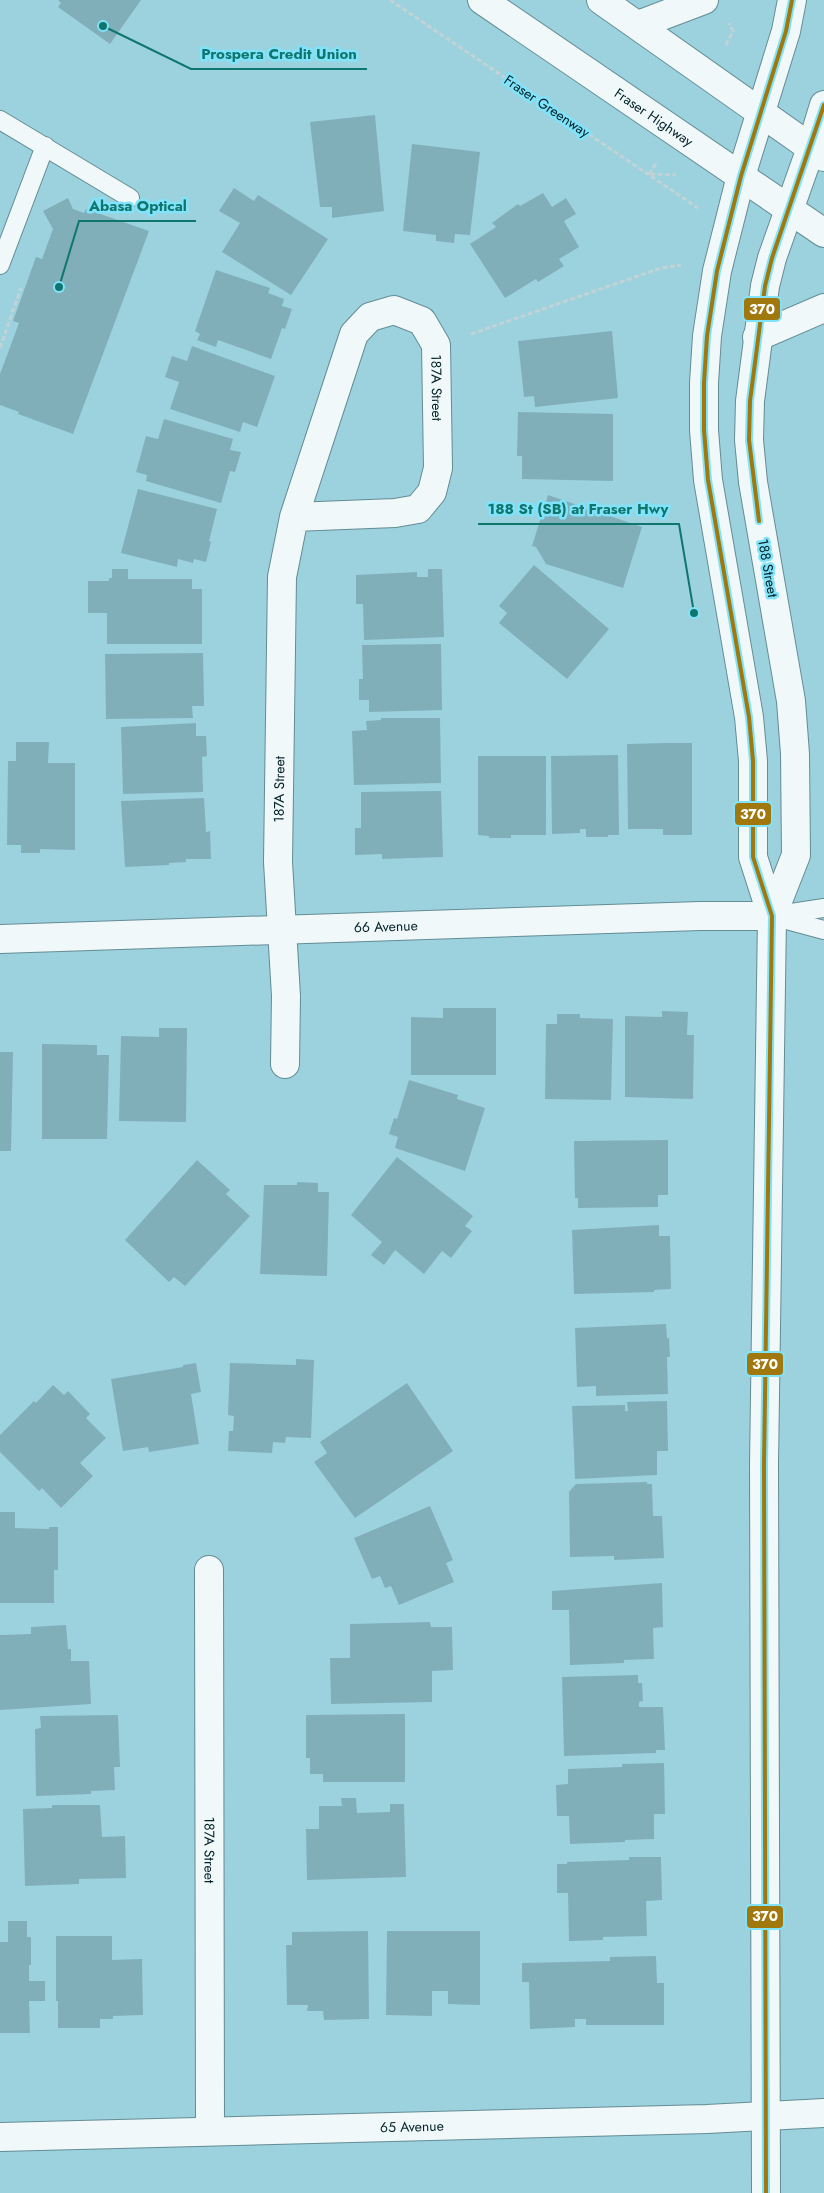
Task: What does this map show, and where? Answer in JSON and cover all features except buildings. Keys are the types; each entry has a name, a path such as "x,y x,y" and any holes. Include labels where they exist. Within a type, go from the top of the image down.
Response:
{"street":[{"name":"Fraser Highway","path":"482,0 824,233"},
{"path":"601,0 818,153"},
{"path":"638,26 704,0"},
{"name":"188 Street","path":"766,2193 764,1464 772,916 754,857 753,761 749,717 708,480 704,430 707,336 717,271 741,176 786,32 792,0"},
{"name":"188 Street","path":"772,916 796,855 795,754 791,701 753,482 749,440 750,401 757,337 768,277 789,208 818,153 824,106"},
{"path":"757,337 824,308"},
{"name":"187A Street","path":"285,1064 286,996 278,862 282,577 294,517 354,334 370,318 394,310 422,322 436,345 438,468 432,492 418,509 395,513 294,517"},
{"name":"66 Avenue","path":"0,940 700,916 772,916"},
{"name":"187A Street","path":"209,1570 210,2130"},
{"name":"65 Avenue","path":"0,2136 706,2119 824,2112"}],"lane":[{"path":"0,120 130,198"},
{"path":"0,266 45,146"},
{"path":"772,916 824,908"},
{"path":"772,916 824,930"}],"path":[{"name":"Fraser Greenway","path":"390,0 704,212"},
{"path":"723,49 733,32 727,18"},
{"path":"649,174 660,156"},
{"path":"471,334 661,268 681,265"}],"transit line":[{"name":"370","path":"766,2193 764,1464 772,916 753,857 753,761 749,717 708,480 704,430 704,383 707,336 717,271 741,176 786,31 792,0"},
{"name":"370","path":"759,521 749,440 750,401 765,286 772,258 824,105"}],"place":[{"name":"Prospera Credit Union","path":"103,26"},
{"name":"Abasa Optical","path":"59,287"},
{"name":"188 St (SB) at Fraser Hwy","path":"694,613"}]}
